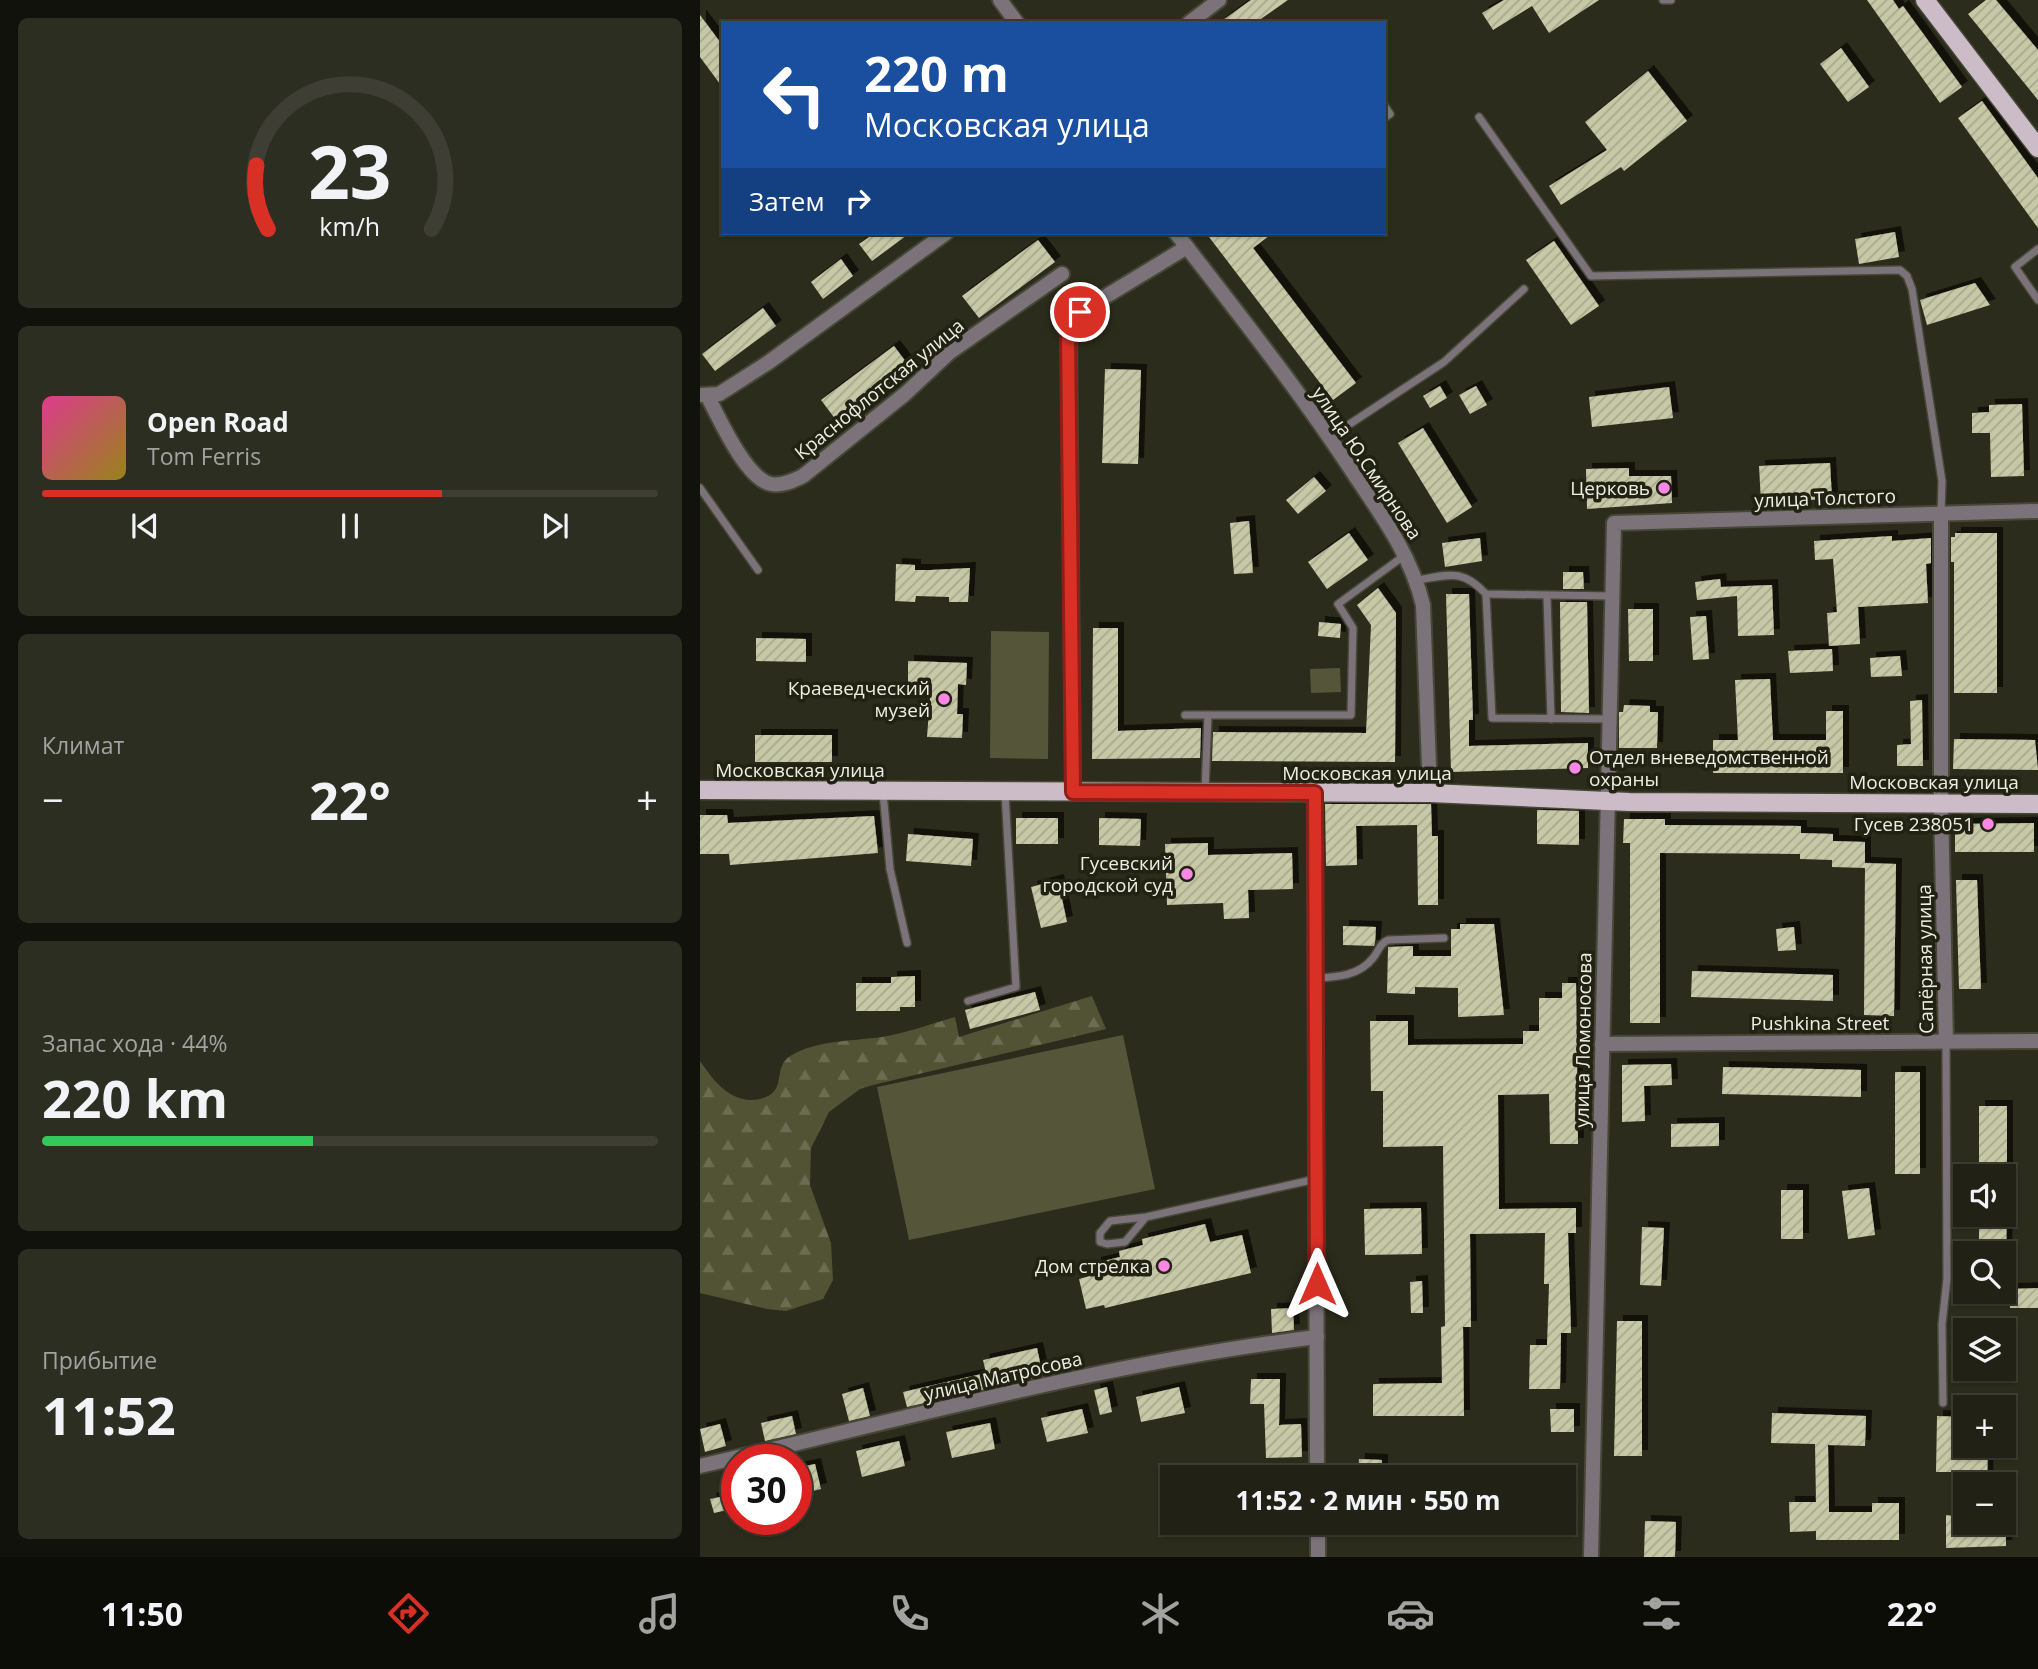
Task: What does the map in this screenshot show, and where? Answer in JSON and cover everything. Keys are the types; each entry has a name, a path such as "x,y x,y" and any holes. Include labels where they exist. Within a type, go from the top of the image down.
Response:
{"main road":[{"path":"1925,0 2038,148"},
{"name":"Московская улица","path":"700,790 1430,793 1605,801 2037,803"}],"street":[{"path":"1000,0 1016,21"},
{"path":"1194,21 1219,0"},
{"name":"Краснофлотская улица","path":"943,235 769,362 719,394 704,395 760,480 774,485 785,484 803,476 905,394 950,352 1062,274"},
{"name":"улица Ю.Смирнова","path":"1178,235 1330,437 1406,555 1417,580 1423,605 1430,793"},
{"path":"1073,792 1069,323 1080,312 1187,247"},
{"name":"улица Толстого","path":"1614,523 2038,511"},
{"name":"Сапёрная улица","path":"1941,514 1941,804 1945,1042"},
{"name":"улица Ломоносова","path":"1591,1557 1605,801 1614,523"},
{"path":"1315,793 1317,1465"},
{"name":"Pushkina Street","path":"1602,1045 2038,1041"},
{"name":"улица Матросова","path":"700,1466 1205,1351 1317,1337"},
{"path":"1318,1535 1318,1557"}],"lane":[{"path":"1663,0 1671,0"},
{"path":"1479,117 1591,276 1900,270 1907,276 1912,289 1942,481 1941,514"},
{"path":"2038,248 2015,267 2038,300"},
{"path":"1330,437 1444,362 1524,289"},
{"path":"700,488 758,570"},
{"path":"1185,715 1351,715 1353,628 1338,604 1406,555"},
{"path":"1417,580 1455,574 1472,579 1486,594 1492,718 1608,719"},
{"path":"1486,594 1611,596"},
{"path":"1547,597 1551,719"},
{"path":"1205,793 1208,715"},
{"path":"883,792 890,869 907,943"},
{"path":"968,1001 1016,987 1005,792"},
{"path":"1316,978 1344,976 1355,972 1365,966 1388,940 1444,938"},
{"name":"Сапёрная улица","path":"1943,1403 1942,1324 1947,1279 1945,1042"},
{"path":"1146,1217 1125,1242 1116,1245 1100,1241 1100,1233 1110,1221 1146,1217 1317,1178"}],"green space":[{"path":"991,631 1049,632 1048,759 990,758"},
{"path":"1340,668 1341,692 1311,693 1310,669"},
{"path":"1092,996 1106,1029 873,1085 860,1089 829,1112 811,1148 810,1185 831,1243 833,1280 823,1299 786,1311 700,1293 700,1061 724,1090 740,1098 760,1099 775,1091 786,1060 813,1046 882,1037 955,1017 959,1037"},
{"path":"1123,1035 1155,1189 909,1240 877,1087"}],"building":[{"path":"1251,0 1288,0 1258,21 1222,21"},
{"path":"1504,0 1599,0 1549,33 1532,6 1493,30 1482,13"},
{"path":"1867,0 1893,0 1899,9 1903,6 1962,87 1940,103"},
{"path":"1986,0 1996,0 2038,50 2038,100 1968,14"},
{"path":"700,15 721,43 721,85 700,57"},
{"path":"1841,48 1869,87 1848,102 1820,64"},
{"path":"1648,71 1687,121 1624,171 1621,167 1561,205 1549,186 1607,150 1585,122"},
{"path":"1982,101 2038,178 2038,228 1958,118"},
{"path":"1895,232 1899,257 1859,264 1855,239"},
{"path":"872,235 907,235 872,261 859,244"},
{"path":"1208,235 1270,235 1253,248 1356,383 1333,400"},
{"path":"1038,240 1055,262 979,318 962,296"},
{"path":"1554,241 1599,306 1571,325 1526,260"},
{"path":"841,259 853,276 823,299 811,282"},
{"path":"1975,283 1990,305 1927,325 1920,300"},
{"path":"763,308 776,326 715,371 702,354"},
{"path":"894,346 912,370 839,424 821,400"},
{"path":"1105,369 1141,370 1138,464 1102,463"},
{"path":"1440,386 1447,398 1430,408 1423,396"},
{"path":"1476,386 1487,405 1470,414 1459,395"},
{"path":"1669,387 1673,418 1592,427 1589,397"},
{"path":"2022,404 2024,476 1991,477 1990,433 1972,433 1972,413 1989,412 1989,405"},
{"path":"1423,428 1472,507 1447,523 1398,443"},
{"path":"1830,463 1832,499 1761,502 1759,466"},
{"path":"1629,468 1629,476 1671,476 1672,503 1587,509 1586,469"},
{"path":"1314,477 1326,491 1298,514 1286,500"},
{"path":"1249,521 1253,573 1234,574 1230,523"},
{"path":"1349,533 1368,560 1327,589 1308,562"},
{"path":"1955,533 1997,533 1997,693 1954,693 1954,562 1951,562 1951,537 1955,537"},
{"path":"1892,536 1892,541 1931,538 1931,563 1926,564 1928,603 1858,607 1860,644 1829,646 1827,613 1837,612 1833,559 1815,560 1814,541"},
{"path":"1480,538 1482,561 1445,567 1442,543"},
{"path":"896,564 915,565 915,570 970,568 968,602 949,602 949,597 916,596 915,602 895,601"},
{"path":"1563,572 1583,572 1584,589 1563,589"},
{"path":"1720,579 1721,587 1772,585 1774,635 1738,636 1737,596 1697,600 1695,582"},
{"path":"1378,588 1396,613 1395,762 1212,761 1213,732 1366,733 1371,625 1357,605"},
{"path":"1446,594 1469,594 1473,720 1469,720 1469,746 1588,743 1588,768 1451,772"},
{"path":"1560,602 1587,602 1589,713 1561,712"},
{"path":"1628,609 1653,609 1653,661 1629,661"},
{"path":"1706,616 1709,659 1693,660 1690,617"},
{"path":"1319,622 1341,624 1340,638 1318,636"},
{"path":"1093,628 1118,628 1118,731 1201,728 1200,758 1092,759"},
{"path":"756,638 806,639 806,662 756,661"},
{"path":"1832,649 1833,671 1790,673 1788,651"},
{"path":"1900,656 1902,676 1871,677 1870,658"},
{"name":"Краеведческий музей","path":"908,661 967,663 966,685 958,684 957,714 963,714 962,738 927,737 931,684 908,684"},
{"path":"1770,679 1773,740 1826,740 1826,711 1843,711 1843,773 1713,773 1713,740 1738,740 1735,680"},
{"path":"1922,700 1923,766 1897,766 1897,745 1911,744 1910,701"},
{"path":"1624,705 1650,706 1650,712 1658,712 1657,748 1619,748 1619,712 1623,712"},
{"path":"755,735 832,735 832,762 755,762"},
{"path":"1954,739 2035,740 2038,770 1953,769"},
{"path":"1325,804 1431,804 1432,836 1438,836 1438,905 1418,905 1417,825 1356,826 1357,865 1326,866"},
{"path":"1537,810 1579,811 1579,845 1537,844"},
{"path":"700,815 727,815 728,823 874,816 878,853 730,865 729,854 700,854"},
{"path":"1016,818 1058,818 1058,844 1016,844"},
{"path":"1099,818 1141,819 1140,846 1099,845"},
{"path":"1624,819 1665,819 1665,825 1801,826 1801,833 1833,834 1833,841 1865,842 1865,868 1832,867 1832,860 1800,859 1800,854 1660,853 1660,1023 1630,1023 1630,843 1623,843"},
{"path":"2034,823 2034,852 1955,852 1955,824"},
{"path":"908,834 973,839 971,866 906,861"},
{"path":"1208,843 1208,855 1292,853 1293,889 1248,890 1249,918 1224,919 1223,903 1167,905 1165,844"},
{"path":"1865,863 1896,864 1894,1016 1864,1015"},
{"path":"1058,880 1067,922 1041,928 1031,887"},
{"path":"1956,880 1977,880 1981,989 1959,989"},
{"path":"1460,924 1494,924 1504,1015 1458,1017 1458,988 1415,987 1415,994 1387,993 1388,947 1413,946 1413,956 1451,956 1451,929 1460,929"},
{"path":"1343,926 1376,927 1374,946 1343,945"},
{"path":"1794,927 1796,950 1778,951 1776,929"},
{"path":"1692,971 1833,975 1833,1001 1691,997"},
{"path":"915,976 915,1007 900,1007 900,1011 856,1011 856,983 891,983 891,977"},
{"path":"1562,983 1576,983 1578,1144 1550,1144 1549,1094 1498,1095 1499,1209 1576,1208 1576,1233 1568,1233 1571,1333 1561,1333 1560,1389 1529,1389 1530,1345 1547,1345 1549,1284 1544,1284 1545,1233 1470,1234 1471,1327 1463,1327 1464,1416 1373,1416 1373,1384 1442,1383 1441,1327 1445,1326 1443,1146 1383,1147 1383,1091 1371,1091 1370,1021 1408,1021 1408,1045 1523,1044 1523,1031 1539,1031 1539,998 1562,998"},
{"path":"1035,992 1040,1010 970,1029 965,1010"},
{"path":"1671,1064 1672,1085 1644,1086 1645,1121 1622,1122 1622,1065"},
{"path":"1723,1067 1861,1070 1861,1097 1722,1094"},
{"path":"1895,1072 1920,1072 1920,1174 1895,1174"},
{"path":"1979,1106 2007,1106 2007,1164 1979,1164"},
{"path":"1719,1123 1719,1146 1671,1147 1671,1124"},
{"path":"1869,1188 1875,1235 1848,1239 1842,1191"},
{"path":"1781,1190 1803,1190 1803,1239 1781,1239"},
{"path":"1421,1208 1422,1254 1365,1255 1364,1209"},
{"path":"1205,1224 1210,1242 1242,1235 1251,1273 1105,1308 1104,1305 1086,1309 1079,1279 1097,1274 1095,1263 1120,1257 1119,1251 1143,1245 1142,1239"},
{"path":"1642,1227 1664,1228 1661,1286 1640,1285"},
{"path":"1979,1227 2007,1227 2006,1241 1979,1241"},
{"path":"1422,1281 1423,1313 1411,1313 1410,1282"},
{"path":"2038,1288 2038,1308 2010,1308 2010,1304 2016,1304 2016,1289"},
{"path":"1293,1308 1294,1330 1272,1333 1271,1309"},
{"path":"1617,1321 1642,1321 1642,1456 1614,1456"},
{"path":"1037,1348 1043,1376 907,1407 903,1392 986,1373 983,1360"},
{"path":"1251,1379 1280,1379 1279,1425 1301,1424 1302,1457 1266,1458 1264,1404 1250,1404"},
{"path":"1107,1387 1112,1412 1100,1415 1094,1390"},
{"path":"1179,1387 1185,1413 1141,1422 1136,1397"},
{"path":"863,1388 870,1416 849,1421 842,1394"},
{"path":"1082,1409 1088,1433 1047,1442 1041,1418"},
{"path":"1550,1409 1574,1409 1574,1432 1551,1432"},
{"path":"1772,1413 1866,1416 1865,1446 1828,1445 1829,1512 1872,1512 1872,1503 1899,1503 1899,1540 1816,1540 1816,1531 1790,1532 1789,1502 1816,1502 1815,1444 1771,1443"},
{"path":"792,1416 796,1434 765,1441 761,1423"},
{"path":"1937,1416 1953,1417 1953,1458 1988,1458 1987,1472 1936,1472"},
{"path":"990,1423 995,1449 952,1458 946,1432"},
{"path":"720,1424 725,1444 705,1452 700,1429"},
{"path":"899,1441 905,1466 862,1477 856,1451"},
{"path":"1359,1459 1382,1460 1382,1465 1359,1465"},
{"path":"815,1464 821,1489 812,1491 812,1465"},
{"path":"721,1497 721,1511 714,1513 710,1499"},
{"path":"1946,1515 1953,1516 1953,1535 2006,1535 2006,1546 1946,1548"},
{"path":"1645,1521 1676,1522 1675,1557 1644,1557"}],"place":[{"name":"Церковь","path":"1664,488"},
{"name":"Краеведческий музей","path":"944,699"},
{"name":"Отдел вневедомственной охраны","path":"1575,768"},
{"name":"Гусев 238051","path":"1988,824"},
{"name":"Гусевский городской суд","path":"1187,874"},
{"name":"Дом стрелка","path":"1164,1266"}],"route":[{"path":"1080,312 1069,323 1068,335 1073,792 1315,793 1317,1284"}]}
